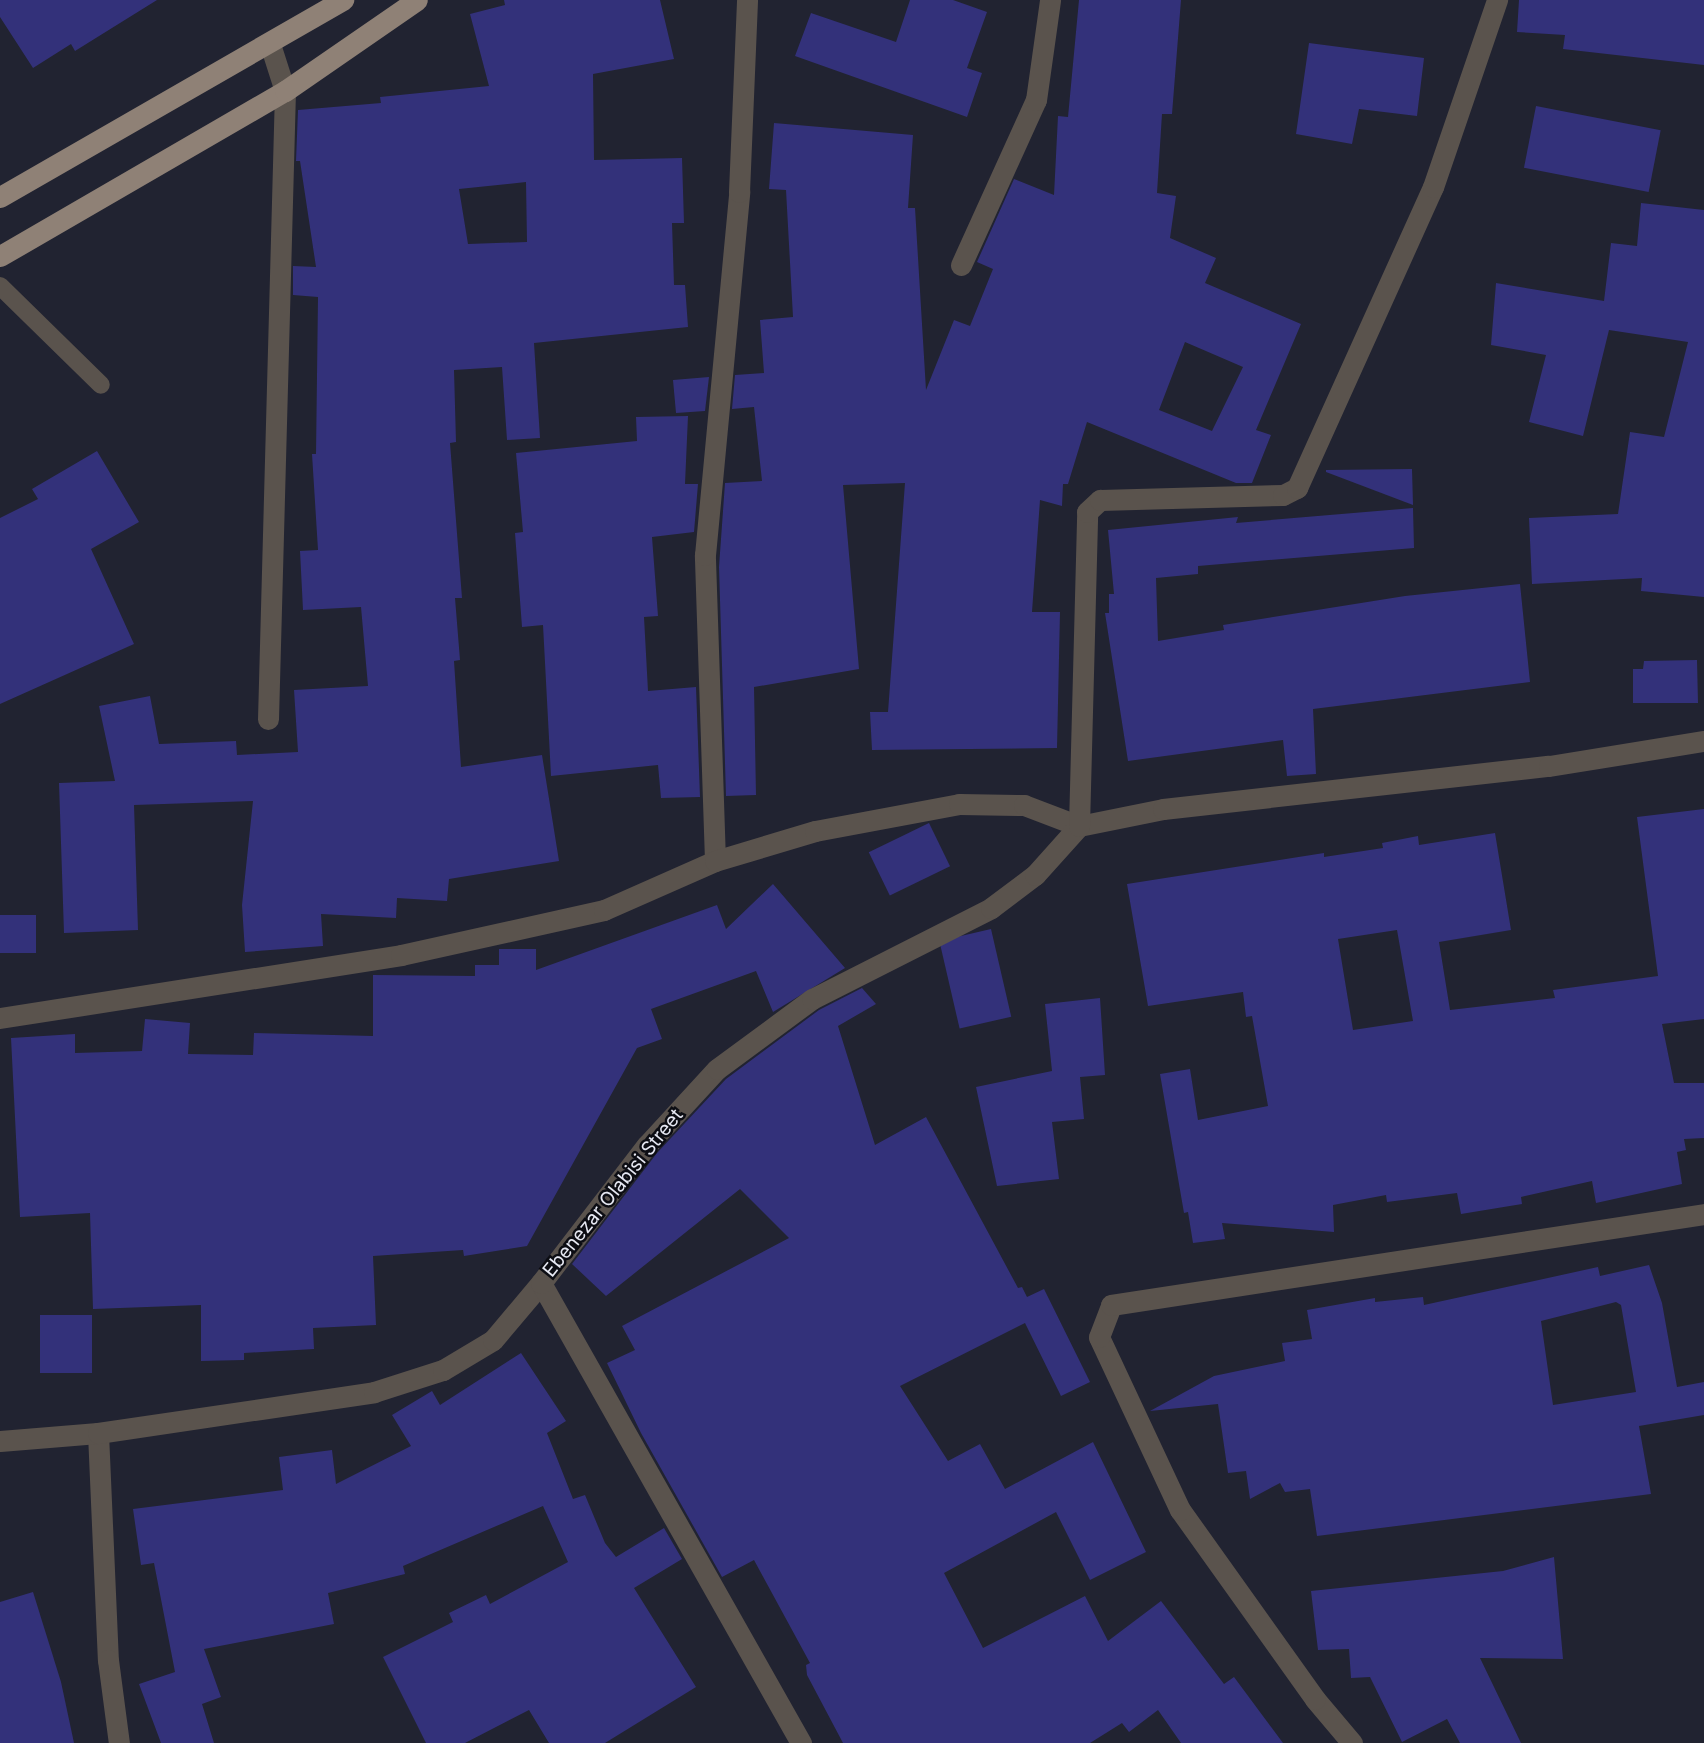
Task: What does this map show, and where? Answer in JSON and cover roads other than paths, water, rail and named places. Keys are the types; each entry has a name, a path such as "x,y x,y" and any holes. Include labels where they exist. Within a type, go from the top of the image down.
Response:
{"main road":[{"path":"0,197 343,0"},
{"path":"0,256 285,91 417,0"}],"street":[{"path":"715,861 705,555 739,192 747,0"},
{"path":"961,265 1036,100 1050,0"},
{"path":"1079,826 1087,512 1100,500 1283,495 1297,488 1433,187 1497,0"},
{"path":"268,719 285,91 270,44"},
{"path":"0,1018 176,994 401,955 604,910 715,861 815,831 960,804 1024,805 1079,826 1163,810 1549,766 1704,741"},
{"name":"Ebenezar Olabisi Street","path":"802,1743 541,1283 647,1145 717,1069 812,999 991,908 1035,875 1079,826"},
{"path":"1352,1743 1315,1699 1180,1510 1099,1337 1111,1304 1704,1214"},
{"path":"0,1441 98,1433 374,1392 443,1370 493,1340 541,1283"},
{"path":"98,1433 108,1660 119,1743"}],"lane":[{"path":"0,286 101,385"}]}
